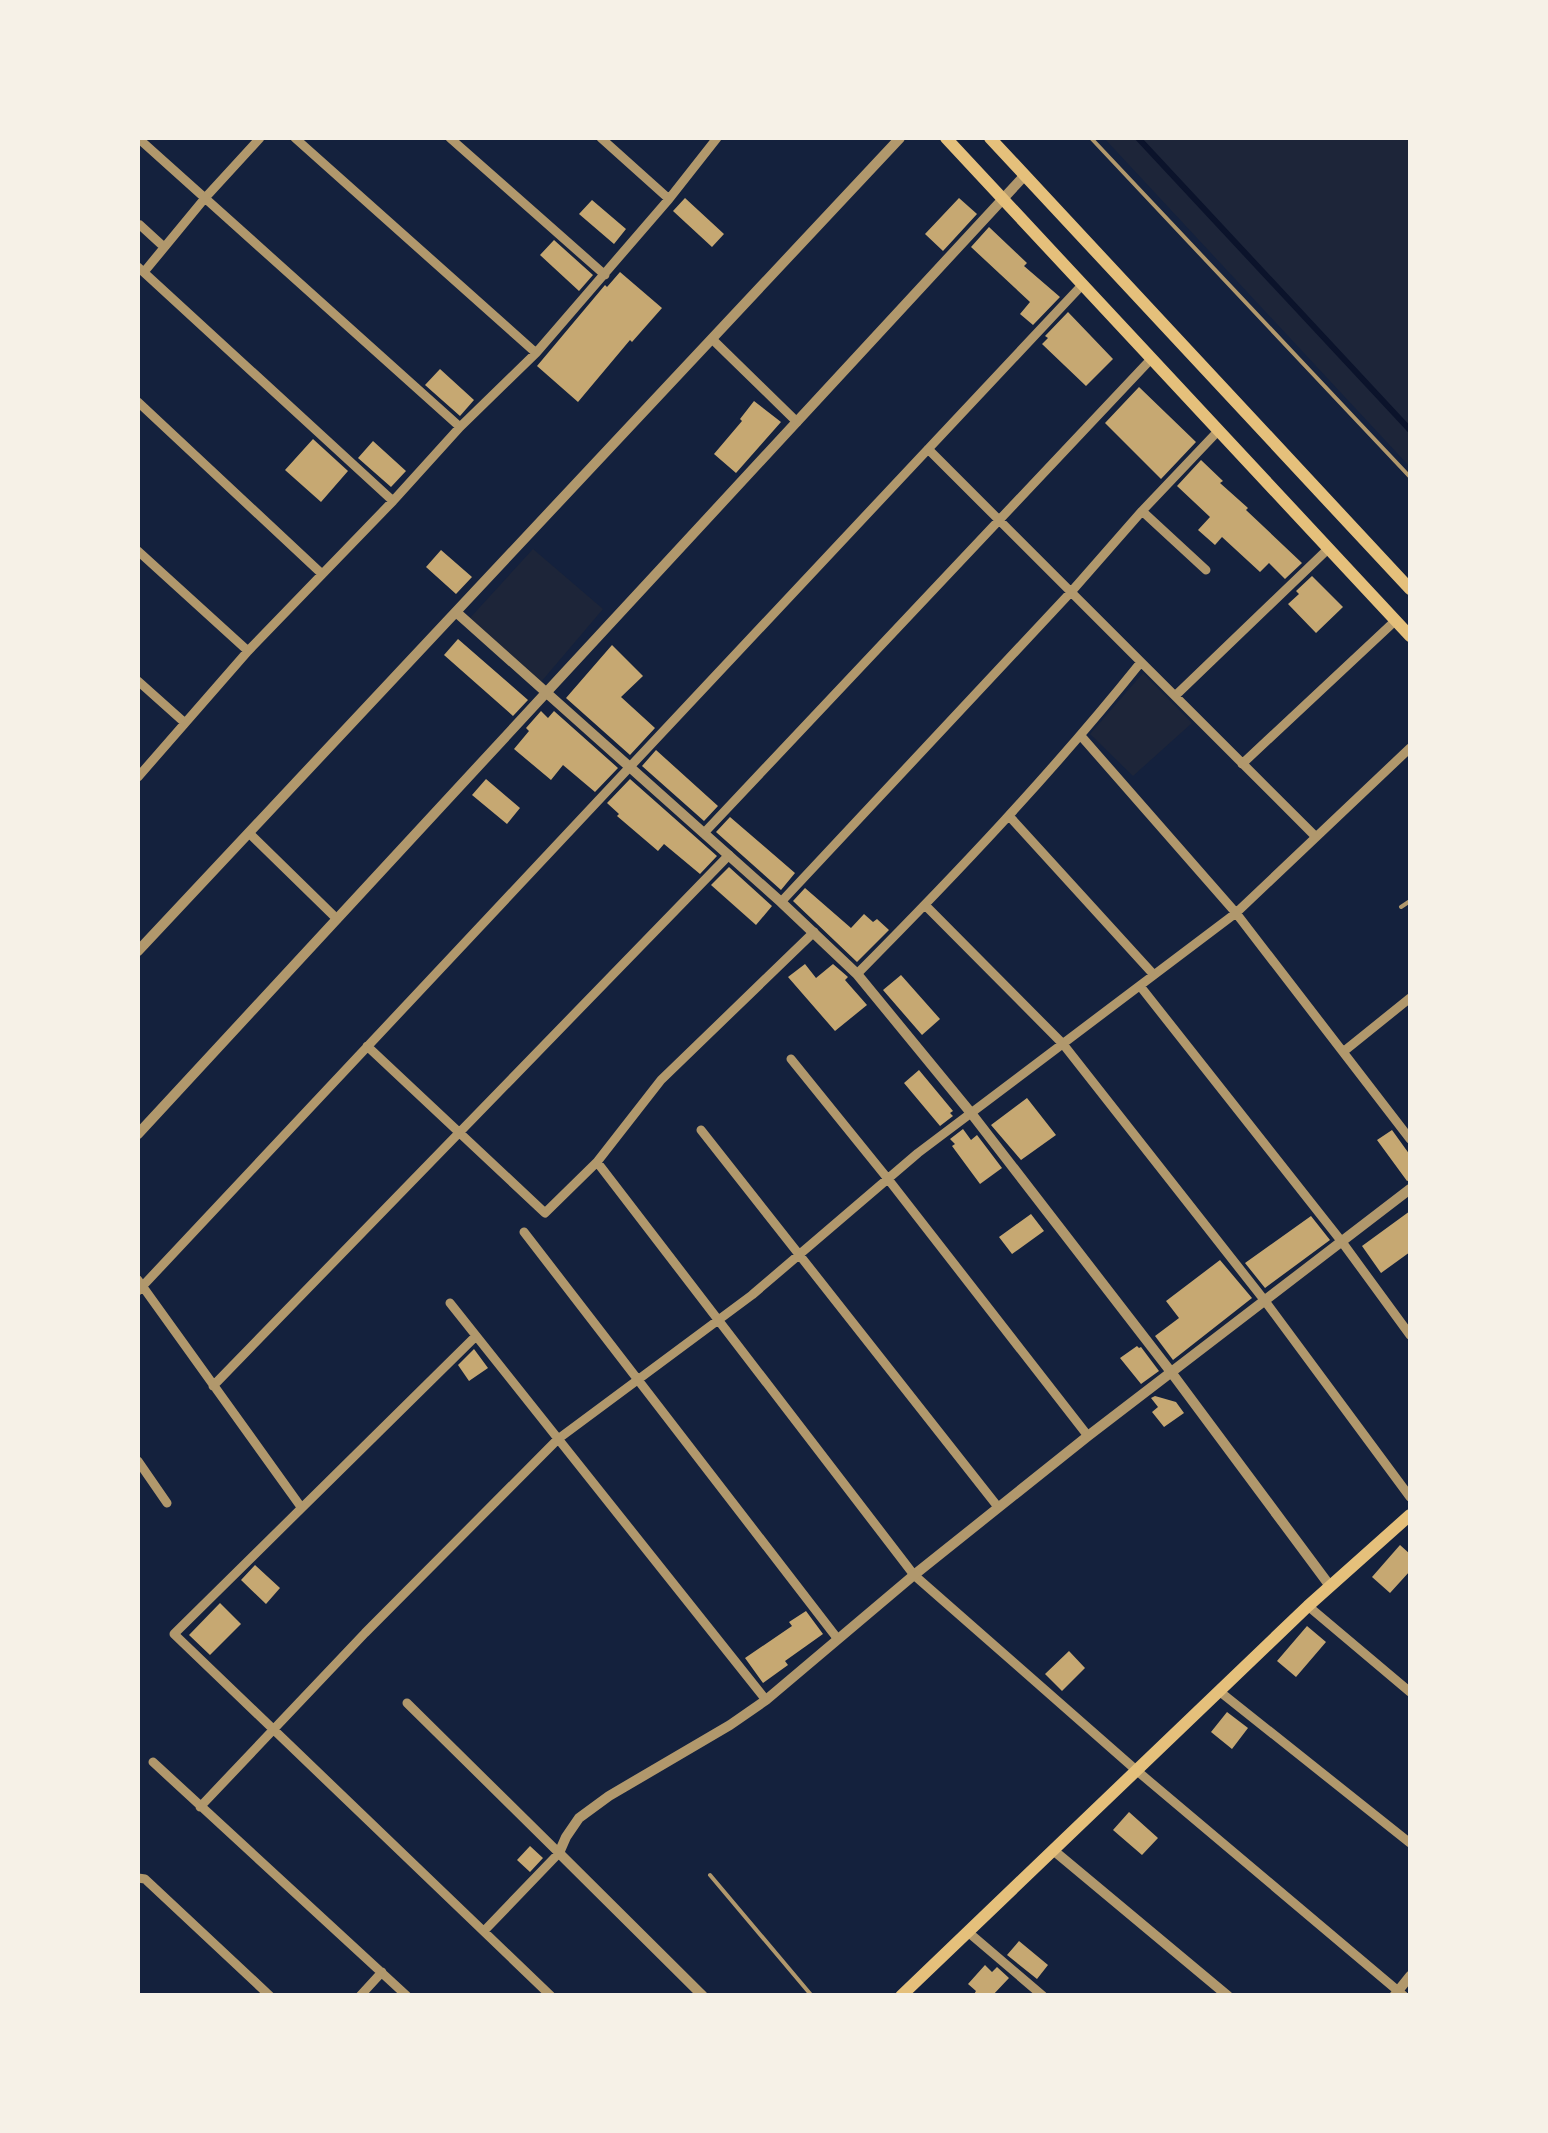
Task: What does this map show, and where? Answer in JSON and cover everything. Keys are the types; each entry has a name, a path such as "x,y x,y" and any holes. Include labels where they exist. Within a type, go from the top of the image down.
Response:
{"main road":[{"path":"946,138 1410,636"},
{"path":"990,138 1410,589"},
{"path":"901,1996 1308,1606 1402,1529 1410,1515"}],"street":[{"path":"138,138 460,427"},
{"path":"260,138 141,270 393,501"},
{"path":"295,138 536,353"},
{"path":"450,138 604,275"},
{"path":"601,138 669,198"},
{"path":"138,777 248,651 460,427 536,353 718,138"},
{"path":"138,951 900,138"},
{"path":"138,1134 1025,175"},
{"path":"138,227 164,247"},
{"path":"301,1507 139,1286 1083,284"},
{"path":"712,338 797,422"},
{"path":"704,833 1152,358"},
{"path":"138,402 322,574"},
{"path":"781,902 1219,430"},
{"path":"928,449 1316,837"},
{"path":"1142,510 1206,570"},
{"path":"1175,696 1329,548"},
{"path":"138,551 248,651"},
{"path":"456,612 857,974 971,1113 1172,1372 1330,1586"},
{"path":"1242,764 1396,620"},
{"path":"857,974 1010,817 1141,662"},
{"path":"138,681 185,723"},
{"path":"1081,736 1236,913 1410,1139"},
{"path":"200,1807 558,1439 718,1320 971,1113 1236,913 1410,748"},
{"path":"1010,817 1154,975"},
{"path":"249,832 337,919"},
{"path":"214,1386 728,855"},
{"path":"925,905 1063,1044 1265,1301 1410,1496"},
{"path":"368,1046 545,1213 597,1162 661,1080 814,932"},
{"path":"1140,986 1410,1334"},
{"path":"1343,1052 1410,998"},
{"path":"791,1059 1088,1436"},
{"path":"701,1130 998,1508"},
{"path":"597,1162 914,1575 1399,1994 1410,1976"},
{"path":"484,1931 559,1853 580,1818 766,1700 1088,1436 1410,1189"},
{"path":"524,1232 837,1638"},
{"path":"450,1302 766,1700"},
{"path":"476,1336 174,1634 551,1996"},
{"path":"138,1461 167,1503"},
{"path":"1308,1606 1410,1692"},
{"path":"1219,1692 1410,1843"},
{"path":"407,1703 703,1996"},
{"path":"153,1762 407,1996"},
{"path":"1053,1850 1228,1996"},
{"path":"141,1878 270,1996"},
{"path":"968,1932 1044,1996"},
{"path":"360,1996 382,1972"}],"lane":[{"path":"1092,138 1410,477"},
{"path":"1401,907 1410,901"},
{"path":"710,1876 812,1996"}],"shaded area":[{"path":"1104,138 1410,138 1410,467"},
{"path":"533,549 603,609 541,682 469,619"},
{"path":"1143,673 1192,723 1133,776 1090,734"}],"building":[{"path":"685,198 724,234 712,247 673,211"},
{"path":"959,198 977,214 943,251 925,234"},
{"path":"592,200 626,229 614,244 579,214"},
{"path":"989,227 1027,263 1024,266 1060,297 1033,325 1020,314 1030,302 971,247"},
{"path":"554,240 593,275 579,291 540,255"},
{"path":"620,272 662,308 578,402 537,366"},
{"path":"1068,312 1113,359 1086,386 1042,344"},
{"path":"440,369 474,400 460,416 425,385"},
{"path":"1139,387 1196,442 1161,479 1105,423"},
{"path":"754,401 781,422 736,473 714,454"},
{"path":"313,439 348,471 321,502 285,470"},
{"path":"373,441 406,471 391,487 358,458"},
{"path":"1201,460 1302,563 1285,579 1269,563 1260,572 1222,537 1215,545 1198,530 1210,517 1177,486"},
{"path":"441,550 472,577 456,594 426,567"},
{"path":"1312,576 1343,607 1316,633 1288,604"},
{"path":"458,639 528,700 513,716 444,655"},
{"path":"612,645 643,676 621,697 655,728 630,755 566,698"},
{"path":"541,711 548,718 554,711 618,768 595,792 563,765 551,780 514,749"},
{"path":"656,750 718,806 704,821 642,766"},
{"path":"486,779 520,808 507,824 472,795"},
{"path":"630,779 717,856 700,874 664,844 658,851 607,803"},
{"path":"730,817 795,873 781,890 716,832"},
{"path":"729,867 772,906 756,925 711,885"},
{"path":"805,888 851,928 864,914 889,930 857,962 793,901"},
{"path":"805,964 816,978 833,964 848,977 845,980 867,1005 835,1031 788,977"},
{"path":"901,975 940,1019 922,1035 883,990"},
{"path":"919,1070 953,1111 953,1116 940,1126 904,1083"},
{"path":"1027,1098 1056,1135 1021,1160 991,1125"},
{"path":"963,1129 971,1140 977,1135 1002,1168 980,1184 952,1146 955,1144 950,1139"},
{"path":"1392,1130 1410,1155 1407,1181 1377,1140"},
{"path":"1410,1211 1410,1252 1381,1273 1362,1246"},
{"path":"1031,1214 1044,1231 1012,1254 999,1237"},
{"path":"1311,1216 1330,1240 1265,1288 1245,1263"},
{"path":"1220,1260 1252,1298 1173,1360 1155,1336 1179,1318 1166,1301"},
{"path":"1137,1346 1159,1371 1141,1384 1120,1358"},
{"path":"474,1349 488,1368 469,1381 458,1365"},
{"path":"1151,1398 1176,1402 1184,1413 1164,1427 1152,1412 1158,1407"},
{"path":"1400,1545 1410,1554 1410,1571 1390,1593 1372,1577"},
{"path":"255,1565 280,1588 266,1604 241,1580"},
{"path":"220,1603 241,1624 210,1655 189,1635"},
{"path":"806,1611 823,1634 785,1661 788,1665 763,1683 745,1658 792,1626 789,1622"},
{"path":"1307,1626 1326,1642 1296,1677 1277,1661"},
{"path":"1069,1651 1085,1668 1062,1691 1045,1674"},
{"path":"1227,1712 1248,1728 1232,1749 1211,1732"},
{"path":"1129,1812 1158,1838 1142,1855 1113,1830"},
{"path":"530,1846 543,1858 530,1872 517,1860"},
{"path":"1019,1941 1048,1965 1037,1979 1007,1955"},
{"path":"985,1965 992,1972 997,1967 1009,1978 992,1996 973,1996 976,1991 968,1984"}],"waterway":[{"path":"1138,138 1410,430"}]}
